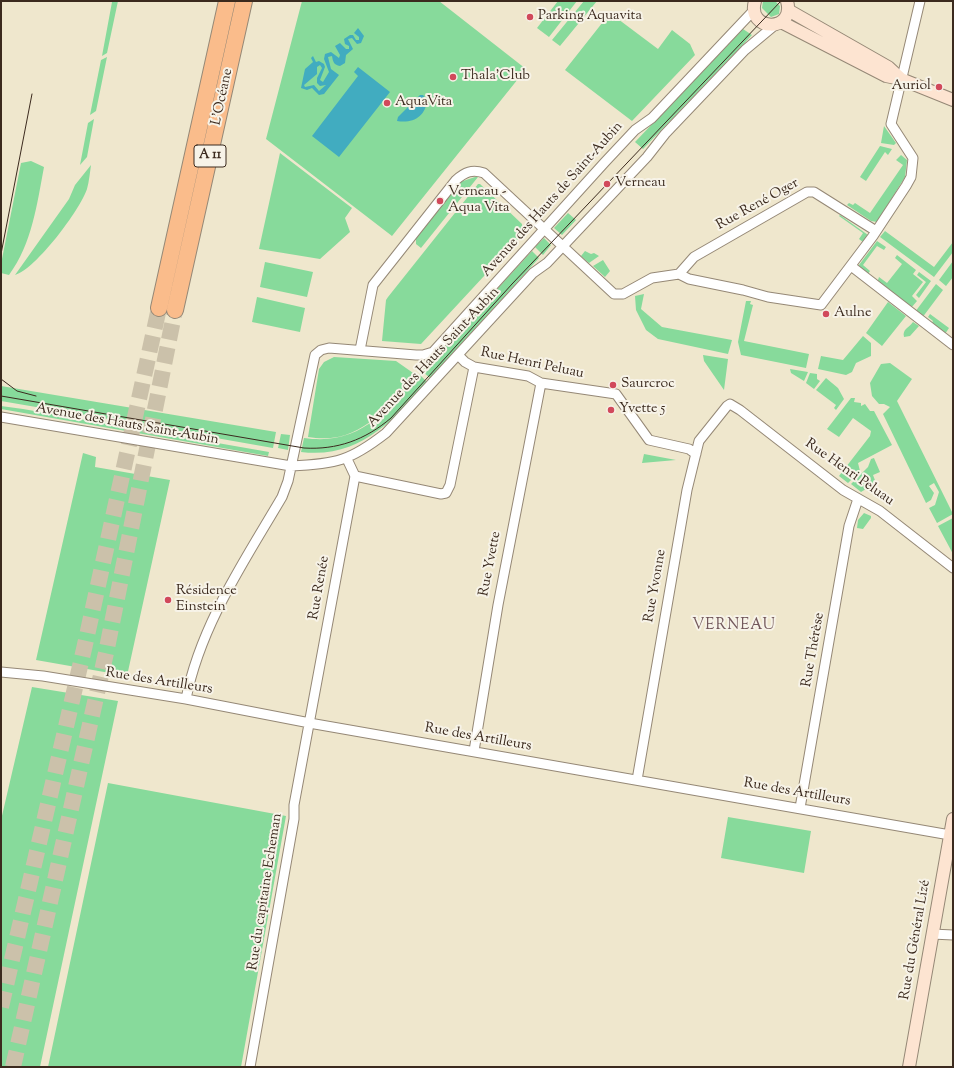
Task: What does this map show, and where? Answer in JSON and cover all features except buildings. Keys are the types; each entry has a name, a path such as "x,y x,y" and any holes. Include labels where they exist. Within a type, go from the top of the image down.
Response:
{"highway":[{"name":"L’Océane","path":"227,1 167,309 244,1"}],"main road":[{"path":"752,4 757,18 761,22 778,23 886,76 901,79 953,100"},
{"path":"778,23 786,16 789,4 888,67 901,79"},
{"name":"Rue du Général Lizé","path":"910,1067 953,819"}],"street":[{"path":"360,350 373,285 456,180 464,173 475,170 484,173 564,245 610,291 618,295 652,278 679,274 689,279 743,290 768,297 818,305 825,302 876,231 911,177 913,158 891,124 920,1"},
{"name":"Avenue des Hauts de Saint-Aubin","path":"423,355 433,352 520,257 544,228 635,130 652,118 752,4"},
{"name":"Avenue des Hauts Saint-Aubin","path":"1,417 291,466 325,465 347,459 368,447 386,433 534,273 547,263 647,157 665,134 745,50 778,23"},
{"name":"Rue René Oger","path":"679,274 694,257 807,192 816,193 876,231"},
{"path":"851,266 953,345"},
{"name":"Avenue des Hauts Saint-Aubin","path":"291,466 315,355 321,350 329,348 423,355"},
{"name":"Rue Henri Peluau","path":"458,355 474,367 528,376 541,382 616,394 649,440 689,449 696,454"},
{"path":"347,459 355,476 440,494 446,493 450,485 474,367"},
{"name":"Rue Yvette","path":"474,752 498,605 541,382"},
{"name":"Rue Henri Peluau","path":"727,406 730,404 740,410 843,490 880,511 953,568"},
{"name":"Rue Yvonne","path":"637,780 684,503 699,441 727,406"},
{"path":"186,699 201,647 223,599 282,497 288,481 291,466"},
{"name":"Rue Renée","path":"310,723 355,476"},
{"name":"Rue Thérèse","path":"800,808 849,526 858,499"},
{"name":"Rue des Artilleurs","path":"1,672 43,676 186,699 310,723 950,835"},
{"name":"Rue du capitaine Echeman","path":"250,1067 294,819 294,805 310,723"},
{"path":"932,934 953,935"}],"green space":[{"path":"118,1 107,53 102,56 112,2"},
{"name":"AquaVita","path":"302,1 439,1 526,69 392,236 266,139"},
{"path":"558,1 577,1 549,37 537,28"},
{"path":"584,1 597,1 560,46 552,40"},
{"path":"763,1 775,1 780,6 779,14 771,17 762,8"},
{"path":"610,13 658,49 672,30 690,44 695,55 632,121 565,70"},
{"path":"743,29 752,35 643,149 635,142"},
{"path":"107,57 96,111 90,115 101,60"},
{"path":"94,119 87,157 80,165 88,123"},
{"path":"884,126 896,143 894,145 881,143"},
{"path":"880,146 892,149 888,155 885,152 866,181 860,177"},
{"path":"280,153 352,208 345,218 350,232 320,259 259,249"},
{"path":"901,155 907,160 905,177 877,222 871,221 847,205 849,203 853,205 855,203 870,213 903,165 896,160"},
{"path":"31,161 44,167 39,195 28,237 17,263 9,275 1,273 1,264 21,163"},
{"path":"91,165 87,189 67,224 34,262 15,275 69,199 75,185"},
{"path":"478,177 421,248 416,244 416,238 460,182"},
{"path":"478,184 480,184 522,224 523,234 421,344 382,341 386,300"},
{"path":"568,213 576,220 562,235 554,228"},
{"path":"840,215 868,235 863,242 859,239 863,233 839,216"},
{"path":"885,231 934,267 953,242 953,252 934,277 880,237"},
{"path":"544,238 551,245 543,255 535,247"},
{"path":"877,241 886,247 884,250 877,246 863,265 870,271 868,274 859,267 859,265"},
{"path":"532,251 539,258 430,378 422,371"},
{"path":"585,251 599,256 589,263 581,256"},
{"path":"897,255 916,270 913,274 923,282 912,296 917,301 911,308 877,283 879,277 887,283 902,264 895,258"},
{"path":"603,260 610,271 605,277 593,266"},
{"path":"953,261 953,277 946,286 939,280"},
{"path":"265,262 313,272 307,297 260,287"},
{"path":"919,272 931,281 919,298 916,295 926,282 917,275"},
{"path":"936,284 943,290 922,318 915,312"},
{"path":"644,294 641,309 662,327 732,340 728,354 658,339 646,330 636,310 635,296"},
{"path":"257,297 305,308 300,332 252,322"},
{"path":"746,301 751,301 750,304 753,305 744,341 809,354 806,368 741,355 738,342"},
{"path":"888,302 906,316 882,346 866,333"},
{"path":"930,314 949,328 945,334 931,324 933,321 928,317"},
{"path":"913,322 919,326 910,336 904,337 905,330"},
{"path":"863,336 871,343 871,356 856,363 852,372 846,375 818,369 821,356 843,360"},
{"path":"703,355 728,359 724,390 704,361"},
{"path":"334,357 396,361 416,375 382,412 357,430 342,436 326,438 308,437 319,369 324,362"},
{"path":"890,363 912,379 897,401 953,514 937,523 929,508 935,505 939,492 934,483 929,486 934,493 931,500 926,503 883,414 890,407 884,404 879,404 872,396 870,383 881,364"},
{"path":"790,369 808,372 804,381 791,373"},
{"path":"810,373 817,374 817,379 820,381 814,389 806,383"},
{"path":"419,374 427,382 401,410 373,434 358,443 341,450 322,453 301,452 304,438 324,439 341,437 370,423 395,401"},
{"path":"826,378 838,388 844,399 836,410 834,408 836,405 816,390"},
{"path":"1,386 276,432 273,448 74,413 72,411 71,413 1,401"},
{"path":"851,398 855,398 854,402 861,403 861,406 865,404 870,411 874,411 892,445 858,463 860,471 848,483 839,476 870,436 871,431 853,418 839,437 827,429"},
{"path":"1,406 269,452 268,456 1,409"},
{"path":"281,434 290,435 288,450 278,448"},
{"path":"83,453 96,457 95,467 170,480 127,676 36,660"},
{"path":"644,454 676,460 642,463"},
{"path":"874,458 880,472 873,475 876,483 861,492 851,484 868,467 871,459"},
{"path":"864,513 871,516 871,518 863,529 857,528 858,520"},
{"path":"953,518 953,554 938,526"},
{"path":"32,687 118,701 40,1067 1,1067 1,820"},
{"path":"108,783 286,816 241,1067 48,1067"},
{"path":"728,817 811,831 804,873 721,858"}],"water":[{"path":"358,28 364,36 361,43 357,44 352,38 348,39 353,49 346,55 345,63 338,66 334,63 332,56 328,57 331,69 339,75 324,94 319,95 312,88 307,90 301,88 305,69 313,62 311,58 313,56 316,62 319,61 324,64 325,67 320,80 323,82 329,72 324,59 325,54 331,52 339,58 340,55 335,46 340,43 346,49 349,49 349,46 345,44 344,39 350,35 353,35 356,40 359,40 359,37 354,33","holes":["320,65 322,68 317,78 317,83 320,86 326,85 319,91 314,85 305,87 304,85 317,74 317,67"]},
{"path":"358,67 390,92 339,157 312,136 358,76 354,72"},
{"path":"420,95 423,95 427,100 424,110 418,118 403,122 397,121 398,117"}],"tunnel":[{"path":"1,1007 84,649 159,308"},
{"path":"13,1067 106,653 175,310"}],"tram line":[{"path":"1,396 304,448 328,447 361,438 391,418 512,284 781,1"},
{"path":"1,254 32,94"},
{"path":"463,328 497,291"},
{"path":"1,379 17,391 36,396"}],"place":[{"name":"Parking Aquavita","path":"530,17"},
{"name":"Thala'Club","path":"453,77"},
{"name":"Auriol","path":"939,87"},
{"name":"AquaVita","path":"387,103"},
{"name":"Verneau","path":"607,184"},
{"name":"Verneau - Aqua Vita","path":"440,201"},
{"name":"Aulne","path":"826,314"},
{"name":"Saurcroc","path":"613,385"},
{"name":"Yvette 5","path":"611,410"},
{"name":"Résidence Einstein","path":"168,600"}],"district":[{"name":"VERNEAU","path":"734,626"}]}
